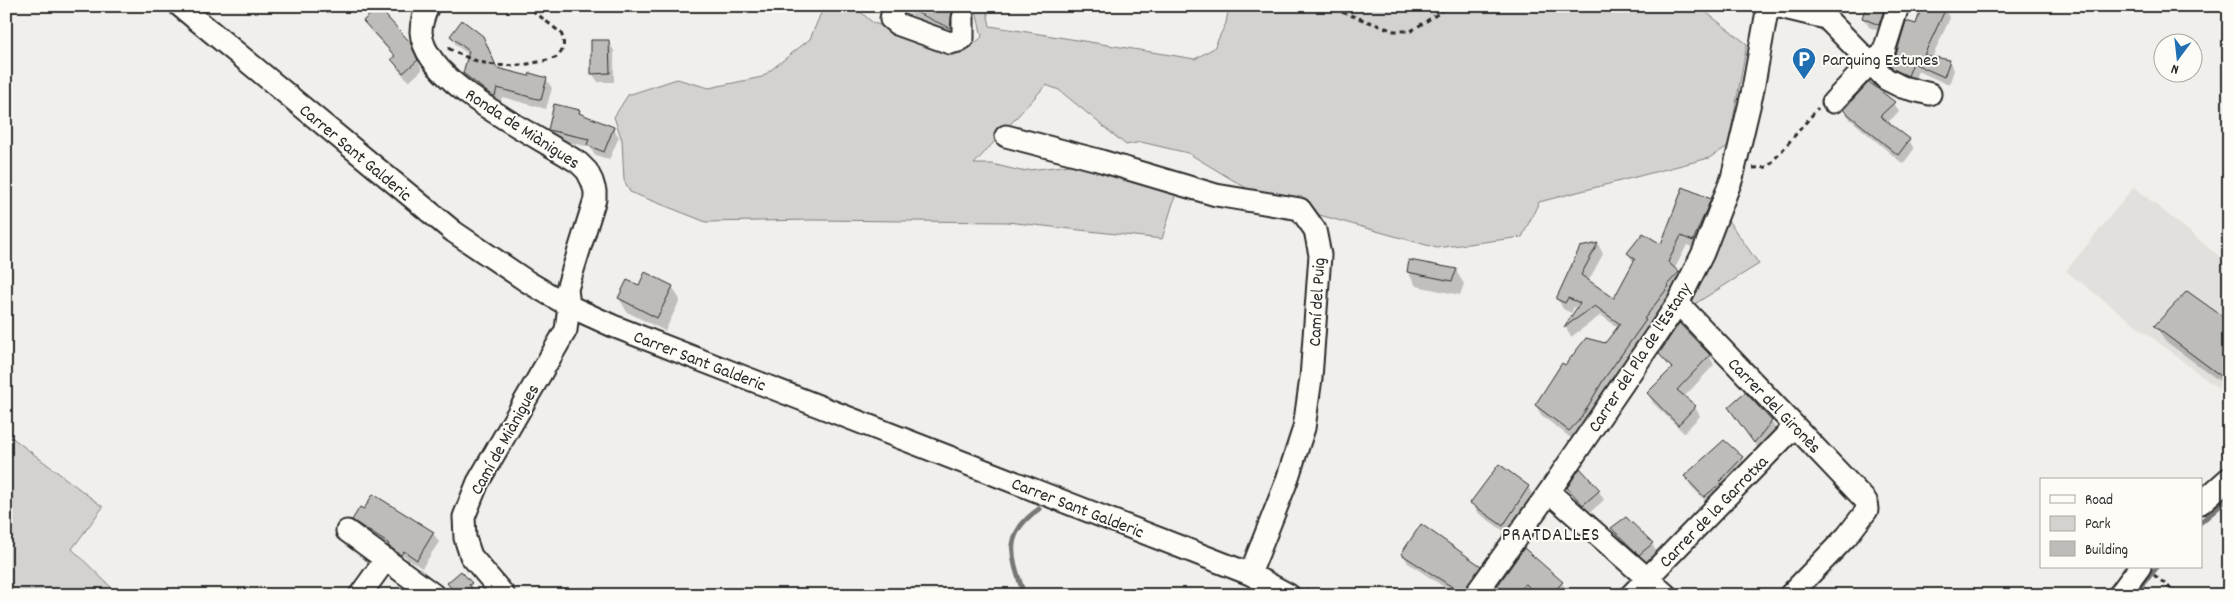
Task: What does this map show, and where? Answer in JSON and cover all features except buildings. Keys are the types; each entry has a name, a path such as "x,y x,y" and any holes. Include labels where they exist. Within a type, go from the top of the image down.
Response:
{"street":[{"name":"Carrer Sant Galderic","path":"180,6 454,232 499,264 683,354 1250,574 1289,595"},
{"path":"421,33 423,17 428,6"},
{"path":"894,6 891,19 898,24 950,43 962,38 963,18"},
{"name":"Carrer del Pla de l'Estany","path":"1475,595 1550,492 1678,303 1703,253 1734,170 1754,85 1768,6"},
{"path":"1776,6 1826,18 1886,79 1902,87 1930,94"},
{"path":"1833,102 1870,63 1883,54 1898,6"},
{"name":"Ronda de Miànigues","path":"421,33 431,56 442,72 453,82 494,111 564,153 587,172 595,191 595,199 568,297"},
{"name":"Camí del Puig","path":"1006,136 1098,160 1216,195 1300,209 1315,230 1320,256 1311,378 1304,428 1286,483 1250,574"},
{"name":"Camí de Miànigues","path":"504,595 471,556 465,538 464,517 478,482 566,330 568,297"},
{"name":"Carrer del Gironès","path":"1678,303 1866,501 1867,510 1848,536 1790,595"},
{"name":"Carrer de la Garrotxa","path":"1631,595 1794,426"},
{"path":"2202,502 2229,478"},
{"path":"1550,492 1648,577 1666,595"},
{"path":"347,531 434,595"},
{"path":"360,595 386,559"},
{"path":"2120,595 2146,570"}],"path":[{"path":"421,33 461,55 492,66 503,67 555,58 563,48 561,33 527,6"},
{"path":"1325,6 1394,31 1411,31 1450,6"},
{"path":"1419,6 1436,9 1450,6"},
{"path":"1734,170 1768,166 1822,103 1833,102"},
{"path":"2146,570 2179,595"}],"shaded area":[{"path":"2134,187 2229,264 2229,397 2066,271"}],"green space":[{"path":"824,6 854,6 872,22 908,37 963,47 975,43 982,37 975,6 986,6 990,26 1195,59 1214,48 1226,23 1229,6 1703,6 1703,10 1747,44 1728,146 1709,158 1539,202 1522,237 1437,248 1266,200 1188,153 1141,142 1126,145 1059,90 1046,85 974,164 992,164 1021,171 1087,163 1177,190 1162,239 1007,222 812,220 706,222 630,192 624,180 622,140 614,117 628,95 677,79 709,88 762,77 810,39"},
{"path":"1727,219 1759,264 1693,305 1689,301"},
{"path":"6,433 103,507 72,549 119,595 6,595"}],"waterway":[{"path":"2202,521 2229,498"},
{"path":"1024,595 1013,558 1014,538 1019,528 1039,509"},
{"path":"2133,595 2156,568"}],"place":[{"name":"Parquing Estunes","path":"1804,80"}],"district":[{"name":"PRATDALLES","path":"1551,533"}]}
